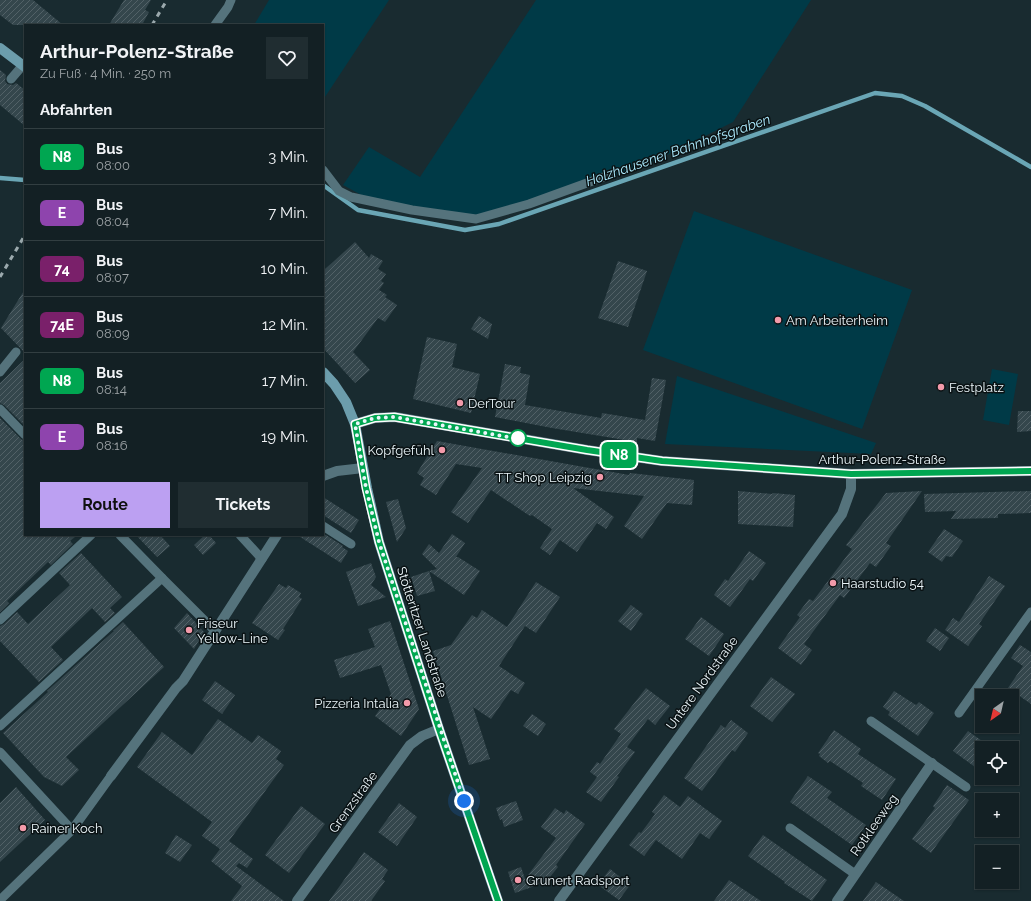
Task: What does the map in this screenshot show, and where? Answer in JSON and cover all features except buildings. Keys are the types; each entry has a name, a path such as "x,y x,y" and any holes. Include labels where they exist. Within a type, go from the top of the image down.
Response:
{"main road":[{"path":"0,48 24,66"},
{"name":"Stötteritzer Landstraße","path":"324,373 334,384 346,402 355,424 379,542 439,729 498,901"}],"street":[{"name":"Arthur-Polenz-Straße","path":"355,424 375,418 394,417 587,450 662,461 851,474 1031,470"},
{"path":"324,476 363,468"},
{"name":"Untere Nordstraße","path":"559,901 842,514 851,489 851,474"},
{"path":"111,776 176,688 184,681 276,536"},
{"name":"Grenzstraße","path":"297,901 410,745 422,736 439,729"},
{"name":"Rotkleeweg","path":"837,901 932,763"}],"lane":[{"path":"216,24 228,7 231,0"},
{"path":"11,79 24,66"},
{"path":"324,171 339,191 351,197 412,210 476,219 529,204 609,175"},
{"path":"0,372 16,352"},
{"path":"0,409 24,434"},
{"path":"324,527 351,544"},
{"path":"0,620 89,536"},
{"path":"121,536 216,631"},
{"path":"241,536 262,559"},
{"path":"0,726 162,578"},
{"path":"959,713 1031,612"},
{"path":"871,721 966,787"},
{"path":"0,752 72,830"},
{"path":"0,900 72,830 111,776"},
{"path":"790,828 855,874"}],"shaded area":[{"path":"269,0 389,0 324,98 324,24 255,24"},
{"path":"536,0 811,0 733,122 647,165 479,222 365,197 343,185 369,147 420,177"},
{"name":"Am Arbeiterheim","path":"694,211 912,290 862,429 643,350"},
{"path":"992,369 1018,374 1009,425 983,420"},
{"path":"677,376 876,443 871,454 665,444"}],"waterway":[{"name":"Holzhausener Bahnhofsgraben","path":"324,186 358,210 465,230 499,224 875,93 902,96 925,106 1031,167"},
{"name":"Holzhausener Bahnhofsgraben","path":"0,178 24,180"}],"railway":[{"path":"153,24 167,0"},
{"path":"0,277 24,237"}],"bus line":[{"name":"N8","path":"498,901 439,729 379,542 366,488 355,424 375,418 394,417 587,450 662,461 851,474 1031,471"}],"place":[{"name":"Am Arbeiterheim","path":"778,320"},
{"name":"Festplatz","path":"941,387"},
{"name":"DerTour","path":"460,403"},
{"name":"Kopfgefühl","path":"442,450"},
{"name":"TT Shop Leipzig","path":"600,477"},
{"name":"Haarstudio 54","path":"833,583"},
{"name":"Friseur Yellow-Line","path":"189,630"},
{"name":"Pizzeria Intalia","path":"407,703"},
{"name":"Rainer Koch","path":"23,828"},
{"name":"Grunert Radsport","path":"518,880"}],"route":[{"path":"464,801 439,729 379,542 366,488 355,424 375,418 394,417 525,440 518,438"}]}
